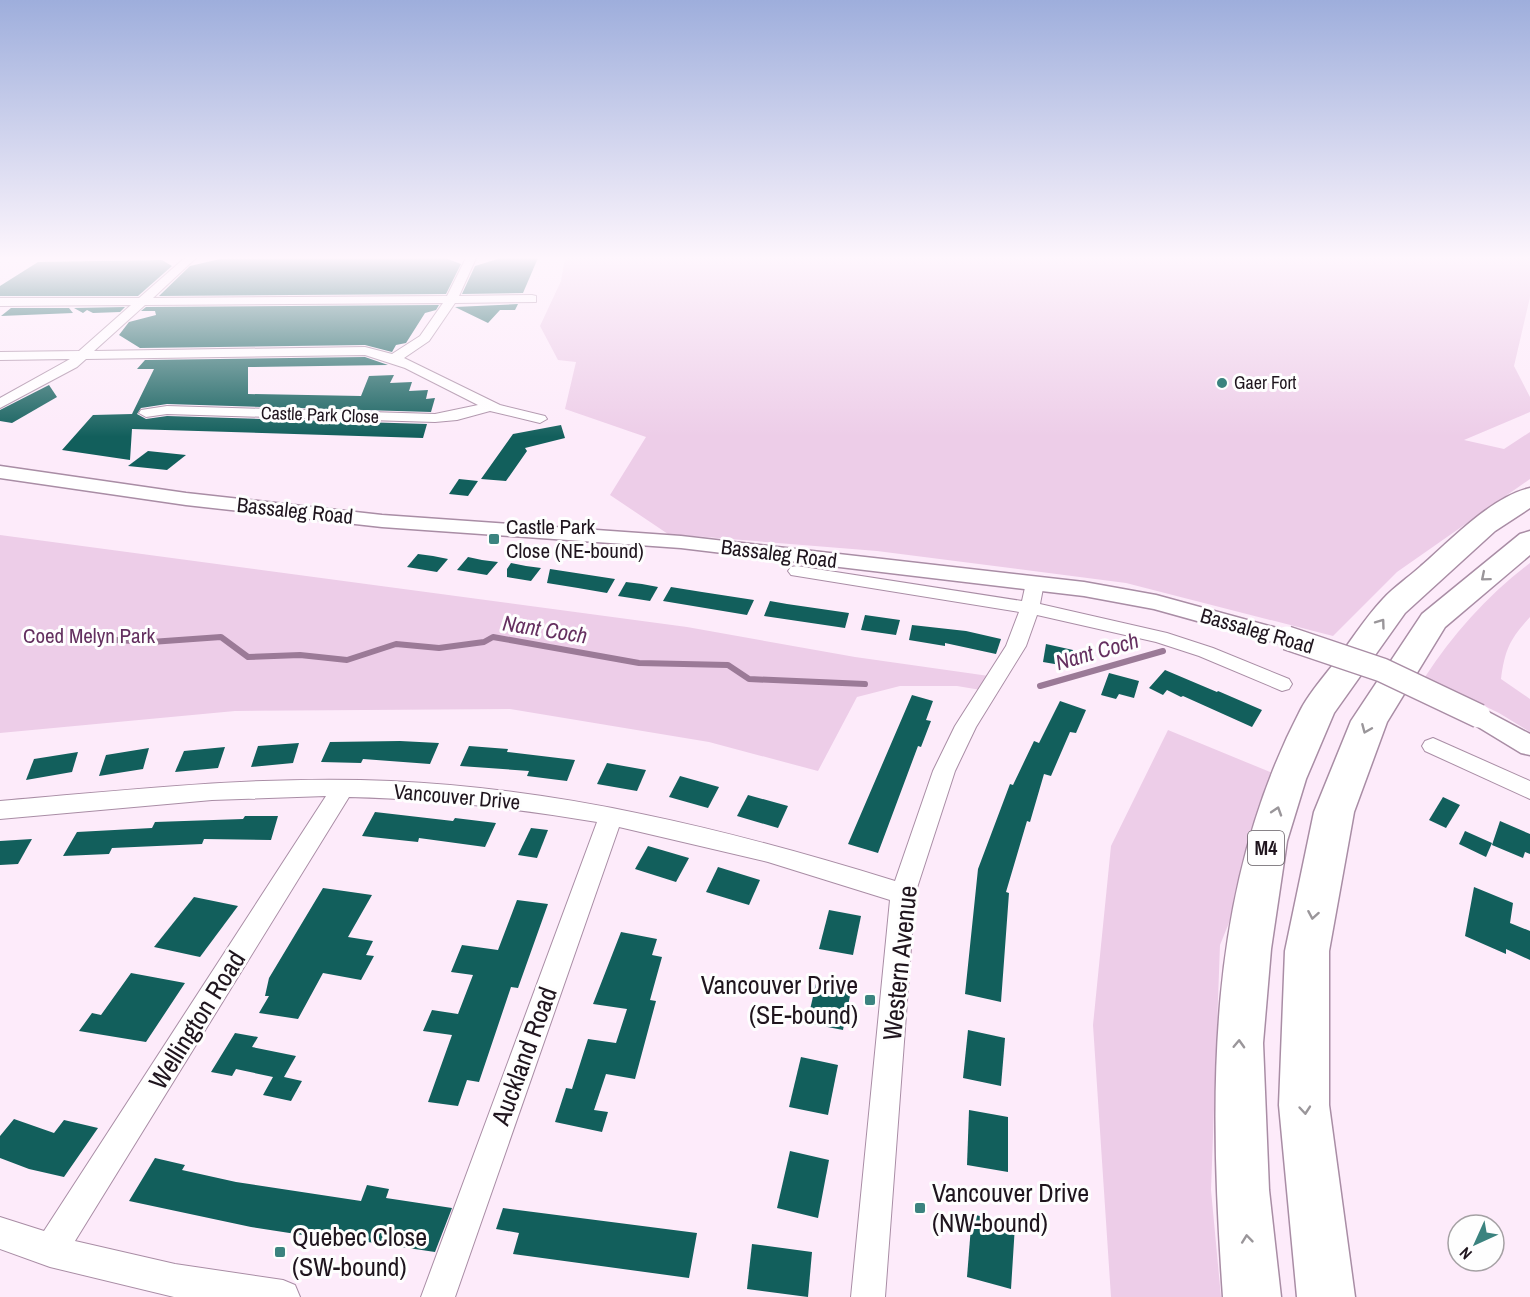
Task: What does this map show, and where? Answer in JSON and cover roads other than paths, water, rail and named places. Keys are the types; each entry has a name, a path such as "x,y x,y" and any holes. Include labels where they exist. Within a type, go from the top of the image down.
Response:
{"highway":[{"name":"M4","path":"1252,1297 1242,1190 1239,1043 1249,949 1267,841 1287,779 1318,710 1394,606 1485,525 1530,496"},
{"path":"1326,1297 1304,1105 1307,951 1334,812 1369,721 1433,621 1530,540"}],"street":[{"path":"0,404 83,355 127,317"},
{"path":"398,359 430,335 440,317"},
{"path":"0,356 365,351 398,359 517,417 540,419"},
{"name":"Castle Park Close","path":"146,413 167,410 435,418 457,416 492,406"},
{"name":"Bassaleg Road","path":"0,472 175,497 382,521 681,542 1035,583 1156,602 1287,638 1382,670 1479,716 1530,746"},
{"name":"Bassaleg Road","path":"797,571 1030,608 1160,637 1206,652 1282,684"},
{"name":"Western Avenue","path":"868,1297 903,894 944,771 966,726 1016,646 1030,608 1035,583"},
{"path":"1433,746 1530,791"},
{"name":"Vancouver Drive","path":"0,810 253,788 343,788 489,797 611,815 751,847 903,894"},
{"name":"Wellington Road","path":"50,1251 343,788"},
{"name":"Auckland Road","path":"438,1297 611,815"},
{"path":"0,1233 50,1251 218,1293 284,1297"}],"waterway":[{"name":"Nant Coch","path":"116,640 151,642 221,637 248,657 300,655 347,660 396,644 439,648 484,642 493,637 639,663 728,665 749,679 865,684"},
{"name":"Nant Coch","path":"1040,686 1163,651"}],"place":[{"name":"Gaer Fort","path":"1222,383"},
{"name":"Castle Park Close (NE-bound)","path":"494,539"},
{"name":"Vancouver Drive (SE-bound)","path":"870,1000"},
{"name":"Vancouver Drive (NW-bound)","path":"920,1208"},
{"name":"Quebec Close (SW-bound)","path":"280,1252"}],"park label":[{"name":"Coed Melyn Park","path":"89,636"}]}
